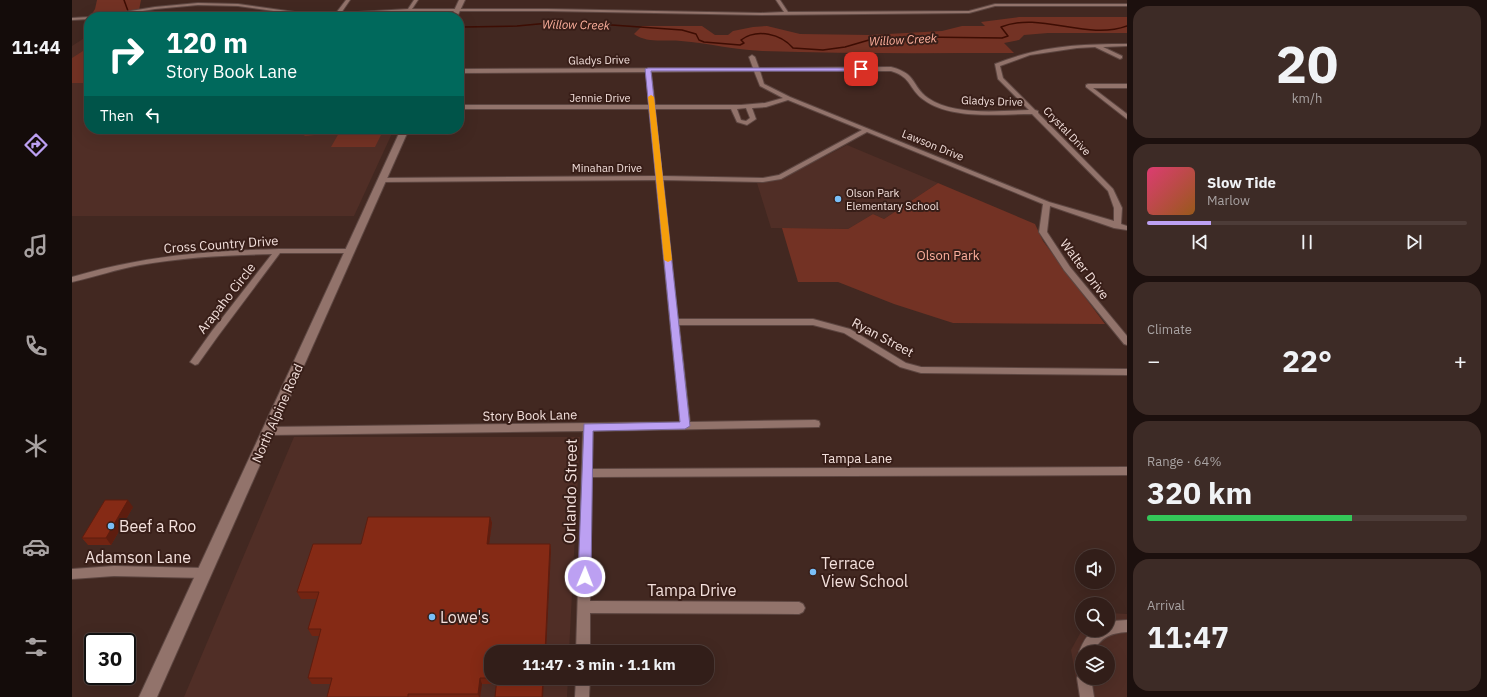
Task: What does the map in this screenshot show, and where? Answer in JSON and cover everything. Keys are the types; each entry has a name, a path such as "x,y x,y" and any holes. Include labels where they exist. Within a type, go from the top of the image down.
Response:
{"main road":[{"path":"457,11 462,0"},
{"name":"North Alpine Road","path":"148,697 403,134"}],"street":[{"path":"180,5 182,0"},
{"path":"238,5 245,0"},
{"path":"339,12 348,0"},
{"path":"409,10 416,0"},
{"path":"778,0 787,14"},
{"path":"131,12 180,5 238,5 288,12"},
{"path":"380,12 409,10 548,10 787,14 969,12 995,5 1127,5"},
{"path":"72,19 84,18"},
{"path":"1095,45 1120,57"},
{"name":"Crystal Drive","path":"1117,226 1118,208 1111,190 1036,112 1000,78 997,65 1013,58 1039,50 1065,46 1127,45"},
{"name":"Lawson Drive","path":"752,57 762,85 788,98 1047,203 1127,228"},
{"path":"648,69 685,426"},
{"name":"Gladys Drive","path":"464,71 891,69 905,73 927,99 951,109 972,112 1036,112"},
{"path":"1127,86 1088,86 1127,118"},
{"name":"Jennie Drive","path":"464,107 733,107 766,105 788,98"},
{"path":"733,107 739,121 747,123 753,119 748,106"},
{"name":"Minahan Drive","path":"382,180 659,178 751,181 781,177 867,130"},
{"name":"Walter Drive","path":"1047,203 1043,232 1067,268 1127,342"},
{"name":"Cross Country Drive","path":"72,280 101,270 187,255 278,251 350,251"},
{"name":"Arapaho Circle","path":"195,362 207,344 260,278 278,251"},
{"name":"Ryan Street","path":"674,322 813,322 847,331 903,365 921,370 1127,372"},
{"name":"Story Book Lane","path":"269,431 815,424"},
{"name":"Orlando Street","path":"583,645 588,427"},
{"name":"Tampa Lane","path":"587,473 1127,471"},
{"name":"Adamson Lane","path":"72,574 114,571 204,573"},
{"name":"Tampa Drive","path":"584,607 799,608"},
{"path":"1115,627 1127,626"},
{"path":"1089,645 1096,637"},
{"path":"582,697 583,685"},
{"path":"1085,685 1087,697"}],"shaded area":[{"path":"84,38 84,134 392,134 354,216 72,216 72,46"},
{"name":"Olson Park Elementary School","path":"847,145 938,183 884,219 873,214 848,229 771,228 757,183 783,178"},
{"path":"294,437 580,437 569,645 484,645 484,685 568,685 567,697 184,697"},
{"path":"1115,613 1127,614 1127,697 1079,697 1077,685 1115,685 1115,645 1075,645 1075,674 1071,650 1078,637 1115,637"}],"green space":[{"path":"97,0 141,0 139,12 93,12"},
{"path":"1019,17 1127,17 1127,33 1048,33 1024,35 1019,40 1004,43 1014,53 856,53 762,51 691,42 651,40 634,34 642,26 702,26 715,35 728,35 733,31 767,26 800,34 870,35 942,31 962,26 985,26 981,22"},
{"path":"84,51 84,83 72,83 72,58"},
{"path":"303,134 324,134 305,136"},
{"path":"338,134 382,134 375,147 331,147"},
{"name":"Olson Park","path":"938,183 1035,224 1043,241 1105,324 953,323 894,304 838,282 798,282 782,228 848,229 873,214 884,219"}],"building":[{"path":"105,500 128,500 106,538 82,538"},
{"name":"Lowe's","path":"368,517 490,517 487,544 550,544 545,645 484,645 484,678 480,678 478,694 408,694 408,697 327,697 332,678 308,678 321,629 308,629 319,592 297,592 313,544 361,544"},
{"path":"496,685 543,685 542,697 495,697"}],"waterway":[{"name":"Willow Creek","path":"124,0 128,11"},
{"name":"Willow Creek","path":"464,27 517,26 549,23 598,24 682,30 696,34 699,40 704,42 740,45 744,43 741,40 747,36 754,34 768,34 782,39 793,48 823,50 845,47 869,40 897,41 922,37 1002,38 1008,36 1001,27 1016,23 1032,22 1096,30 1111,30 1127,26"}],"slow traffic":[{"path":"651,97 668,260"}],"place":[{"name":"Olson Park Elementary School","path":"838,199"},
{"name":"Beef a Roo","path":"111,526"},
{"name":"Terrace View School","path":"813,572"},
{"name":"Lowe's","path":"432,617"}],"route":[{"path":"585,577 588,427 685,426 648,69 861,69"}]}
